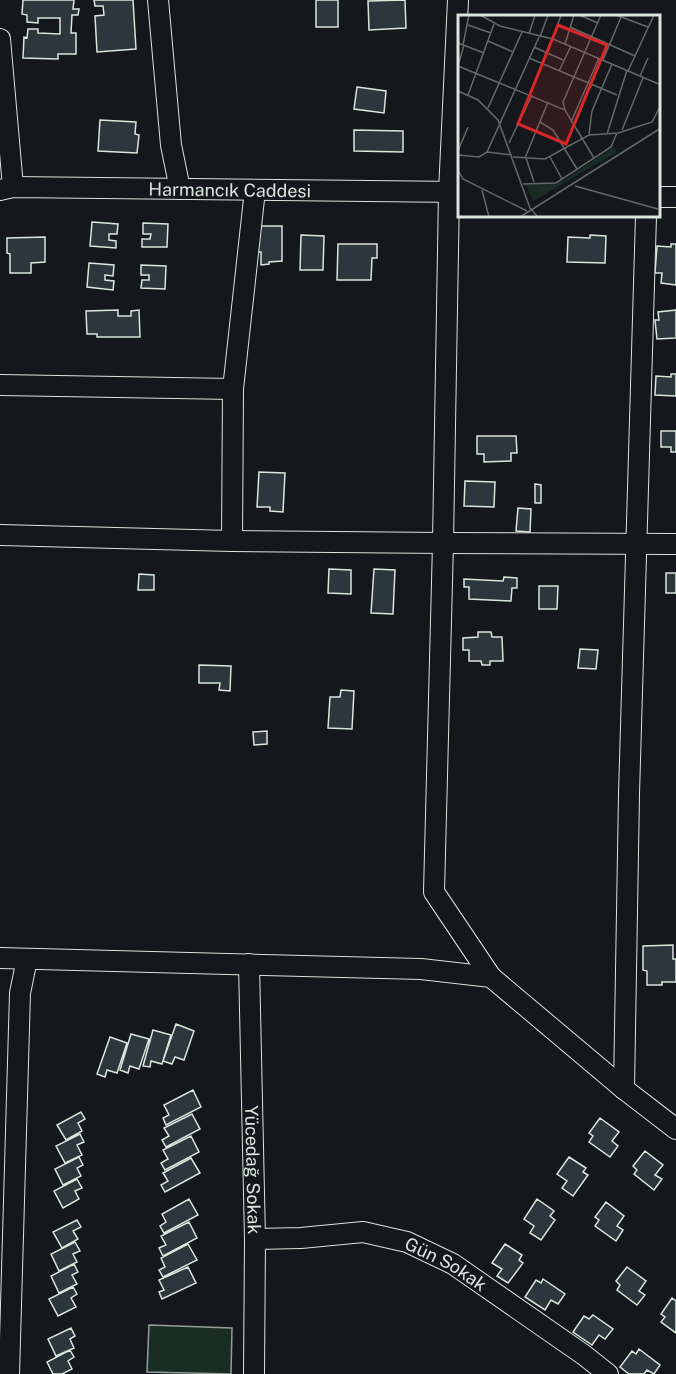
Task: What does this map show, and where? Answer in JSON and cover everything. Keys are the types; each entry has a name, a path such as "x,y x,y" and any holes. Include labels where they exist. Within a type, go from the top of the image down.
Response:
{"street":[{"path":"158,0 171,145 180,189"},
{"path":"458,0 455,192 434,892 491,977 624,1089 676,1129"},
{"path":"0,39 6,188"},
{"name":"Harmancık Caddesi","path":"6,188 455,192"},
{"path":"232,541 233,389 255,190"},
{"path":"624,1089 629,794 646,218"},
{"path":"0,385 233,389"},
{"path":"0,536 232,541 676,544"},
{"path":"0,958 421,969 491,977"},
{"path":"9,1374 20,993 27,959"},
{"name":"Yücedağ Sokak","path":"249,964 255,1239 254,1374"},
{"name":"Gün Sokak","path":"255,1239 301,1238 363,1232 408,1242 453,1264 608,1374"}],"green space":[{"path":"149,1325 232,1328 231,1374 147,1372"}],"building":[{"path":"23,0 74,0 73,9 79,9 78,15 72,15 71,33 76,33 76,54 58,54 58,59 23,58 24,37 27,38 28,29 38,29 38,33 60,34 60,18 38,18 38,23 27,22 27,15 22,14"},
{"path":"94,0 133,0 136,49 97,52 95,16 104,15 103,6 95,6"},
{"path":"316,0 338,0 338,27 316,27"},
{"path":"405,0 406,28 369,30 368,1"},
{"path":"357,87 386,91 384,113 354,109"},
{"path":"100,120 136,122 135,134 139,135 137,153 98,151"},
{"path":"354,130 403,131 403,152 354,151"},
{"path":"92,222 118,224 117,234 109,234 109,240 116,241 116,248 90,246"},
{"path":"143,223 168,224 167,247 142,247 142,239 150,239 151,234 143,234"},
{"path":"257,226 282,226 282,261 261,265 261,252 257,252"},
{"path":"301,235 324,236 323,270 300,270"},
{"path":"590,235 606,236 605,263 567,262 568,237 590,238"},
{"path":"45,237 45,262 31,263 31,273 10,273 7,238"},
{"path":"338,244 377,244 377,258 372,258 371,280 337,280"},
{"path":"671,244 676,244 676,285 661,283 662,273 655,273 657,246 671,247"},
{"path":"89,263 114,265 113,276 105,275 105,280 114,281 113,290 87,287"},
{"path":"141,265 166,266 165,289 141,288 142,280 149,280 149,275 141,275"},
{"path":"118,310 118,316 131,316 131,311 139,310 140,337 97,337 97,334 87,334 86,311"},
{"path":"676,310 676,338 657,339 655,320 659,320 658,312"},
{"path":"671,374 676,374 676,396 655,395 656,376 671,377"},
{"path":"661,431 676,431 676,452 671,452 671,447 661,447"},
{"path":"477,436 516,436 517,453 511,453 511,461 484,462 484,454 477,454"},
{"path":"259,472 285,473 283,512 270,511 270,507 257,507"},
{"path":"465,481 495,482 494,507 464,506"},
{"path":"535,484 541,485 541,503 535,503"},
{"path":"518,508 531,509 530,532 516,531"},
{"path":"329,569 351,570 351,594 328,593"},
{"path":"374,569 395,570 393,614 371,613"},
{"path":"666,573 676,573 676,593 666,593"},
{"path":"139,574 154,575 154,590 138,590"},
{"path":"504,577 517,578 517,588 512,588 511,601 469,599 469,587 464,587 464,579 503,581"},
{"path":"539,586 558,586 557,609 539,609"},
{"path":"478,632 491,632 492,637 502,637 503,661 490,661 490,665 482,665 481,661 469,661 469,650 463,650 463,638 478,637"},
{"path":"580,649 598,650 596,669 578,668"},
{"path":"199,665 231,666 230,691 219,690 220,683 199,683"},
{"path":"341,690 354,691 352,729 328,728 330,697 340,697"},
{"path":"267,731 267,744 254,745 253,732"},
{"path":"673,945 673,959 676,959 676,982 647,985 647,971 643,970 643,946"},
{"path":"176,1024 194,1031 184,1060 175,1057 172,1064 163,1061"},
{"path":"153,1030 171,1035 162,1064 151,1061 150,1067 143,1066"},
{"path":"131,1034 149,1039 139,1069 130,1066 128,1073 120,1070"},
{"path":"110,1037 127,1043 117,1073 107,1070 105,1077 97,1074"},
{"path":"193,1090 201,1107 166,1125 163,1118 169,1115 164,1105"},
{"path":"81,1112 85,1119 78,1123 82,1131 66,1140 57,1125"},
{"path":"192,1114 200,1129 166,1147 162,1140 169,1136 164,1128"},
{"path":"600,1118 619,1132 612,1141 618,1146 610,1157 589,1142 593,1136 589,1133"},
{"path":"80,1134 84,1142 77,1145 82,1155 65,1163 56,1146"},
{"path":"191,1136 199,1152 165,1170 161,1163 168,1159 163,1150"},
{"path":"645,1151 663,1165 655,1175 662,1179 654,1190 634,1174 637,1170 633,1166"},
{"path":"79,1157 83,1165 77,1168 81,1176 63,1185 55,1169"},
{"path":"569,1157 586,1168 583,1172 588,1175 573,1196 562,1188 567,1181 557,1174"},
{"path":"191,1158 200,1173 165,1192 161,1185 168,1181 163,1173"},
{"path":"77,1179 82,1188 75,1191 79,1199 63,1208 54,1191"},
{"path":"189,1199 198,1215 164,1233 160,1226 166,1222 162,1214"},
{"path":"537,1199 554,1211 550,1216 555,1220 541,1240 530,1233 534,1226 524,1219"},
{"path":"606,1202 624,1216 617,1226 623,1230 616,1241 595,1226 599,1220 595,1217"},
{"path":"77,1220 81,1227 73,1231 78,1239 62,1248 53,1232"},
{"path":"189,1222 197,1238 163,1256 159,1248 166,1245 161,1236"},
{"path":"75,1242 80,1251 73,1254 77,1262 59,1271 51,1254"},
{"path":"188,1244 197,1260 163,1277 159,1270 165,1267 161,1258"},
{"path":"505,1244 522,1255 519,1260 523,1263 508,1283 497,1276 502,1269 492,1263"},
{"path":"74,1264 78,1272 72,1275 77,1284 59,1293 51,1276"},
{"path":"188,1267 196,1283 162,1299 159,1292 164,1290 159,1280"},
{"path":"627,1267 646,1281 639,1291 645,1295 637,1305 617,1290 620,1285 616,1281"},
{"path":"543,1279 565,1294 558,1304 551,1300 545,1310 525,1297 536,1280 541,1283"},
{"path":"73,1287 77,1294 71,1298 76,1307 58,1316 49,1299"},
{"path":"672,1298 676,1301 676,1333 661,1322 665,1317 661,1314"},
{"path":"593,1315 613,1329 605,1339 599,1335 592,1345 573,1332 584,1316 589,1319"},
{"path":"71,1328 75,1336 70,1339 74,1348 56,1356 48,1339"},
{"path":"639,1349 660,1365 654,1374 647,1370 644,1374 629,1374 620,1367 632,1351 636,1354"},
{"path":"70,1350 74,1357 68,1361 72,1369 62,1374 53,1374 47,1362"}]}
